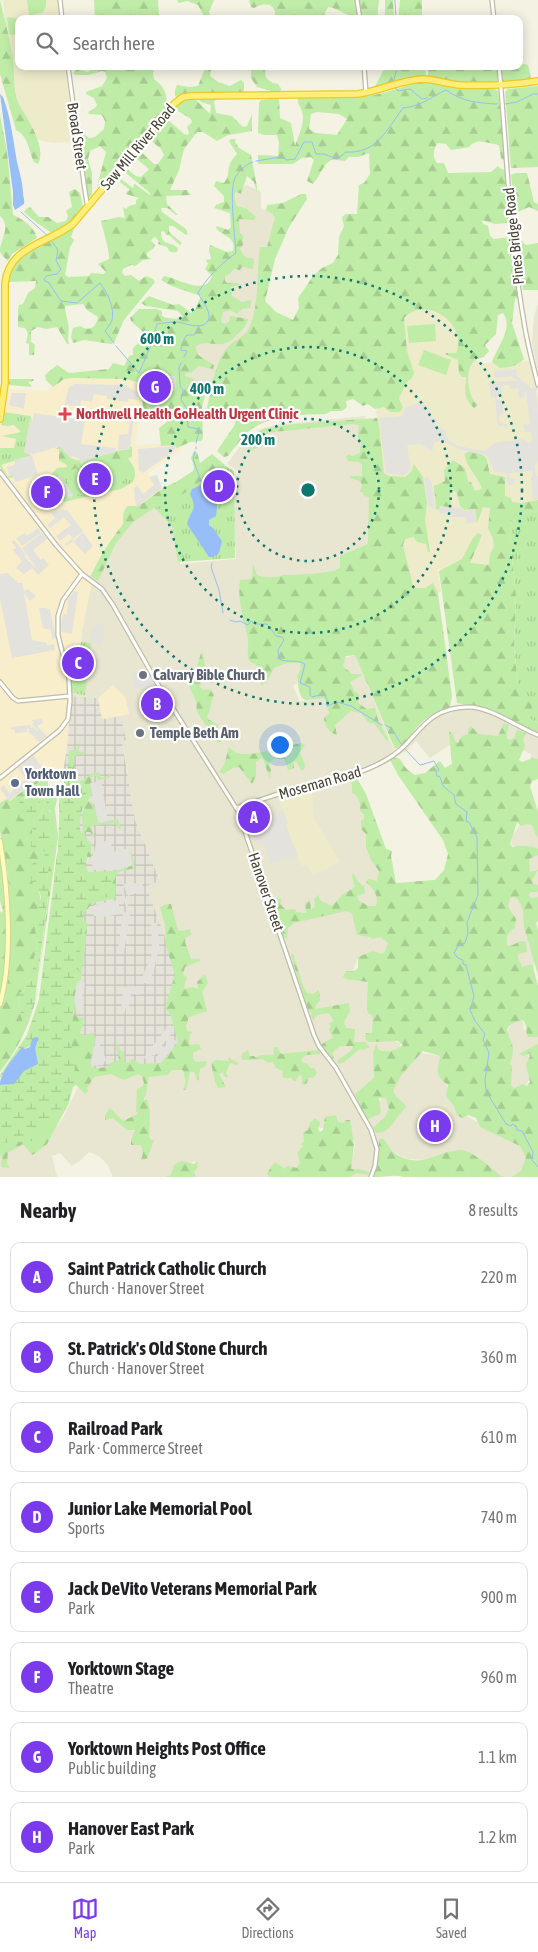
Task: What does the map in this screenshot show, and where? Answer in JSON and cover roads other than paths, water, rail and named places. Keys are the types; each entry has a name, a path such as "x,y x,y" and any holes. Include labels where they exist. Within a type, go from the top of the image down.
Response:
{"highway":[{"name":"Saw Mill River Road","path":"0,418 5,388 4,293 8,270 21,253 66,229 89,206 174,104 183,98 366,92 419,79 460,85 501,85 536,82"}],"main road":[{"path":"0,841 6,885 7,926 4,988 0,1004"}],"street":[{"path":"60,0 62,15"},
{"path":"357,0 359,15"},
{"path":"492,0 494,15"},
{"name":"Broad Street","path":"69,70 84,184 89,206"},
{"path":"364,70 366,92"},
{"name":"Pines Bridge Road","path":"499,70 506,140 507,178 521,306 538,385"},
{"name":"Hanover Street","path":"0,472 55,544 82,574 102,589 160,688 236,808 317,1041 342,1079 374,1138 376,1157 371,1177"},
{"path":"0,778 64,725 68,719 70,696 67,670 58,635 58,616 63,600 82,574"},
{"path":"0,682 12,698 18,701 70,696"},
{"name":"Moseman Road","path":"236,808 293,790 336,780 371,768 395,755 423,724 435,715 461,708 475,708 493,713 538,735"}],"water":[{"path":"0,94 6,105 10,121 24,200 24,204 15,210 13,205 13,192"},
{"path":"205,483 217,507 216,516 209,520 209,525 222,541 219,553 213,557 209,557 187,524 194,507 190,494 192,489"},
{"path":"39,1038 35,1048 38,1064 24,1071 14,1084 0,1085 2,1075 12,1060 22,1047 25,1049 30,1047 32,1039"}],"waterway":[{"path":"395,0 396,15"},
{"path":"393,82 397,70"},
{"path":"394,86 398,91 410,89 422,99 427,98"},
{"path":"256,161 281,157 287,160 295,159 304,142 312,142 316,154 324,154 337,159 346,152 357,152 366,149 380,139 403,108 420,104 446,90 465,99 497,104"},
{"path":"505,104 517,102 533,94 538,94"},
{"path":"116,346 139,373 152,343 157,324 177,322 200,326 207,322 209,318 208,312 198,293 215,271 236,253 232,203 233,184 241,170 253,162"},
{"path":"21,212 48,236"},
{"path":"51,240 58,250 56,261 61,269 57,274 46,276 44,280 49,283 61,301 77,303 100,283 108,295 113,315 105,331 114,343"},
{"path":"184,357 187,351 181,350 184,340 187,335 194,335 199,326"},
{"path":"181,363 179,368 180,386 183,390 181,400 186,407 188,427 198,429 196,443"},
{"path":"195,452 193,459 202,484"},
{"path":"212,563 211,567 219,590 223,613"},
{"path":"230,620 240,621 248,625 251,621 255,624 267,624 276,636 282,637 284,640 278,650 279,659 305,664 300,683 310,687 310,695 312,697 323,694 327,699 327,706 337,702 351,706 382,725"},
{"path":"385,725 391,728 402,745"},
{"path":"405,749 420,765 434,761 439,770 436,772 437,776 440,777 443,786 454,795 456,804 467,812 466,821 470,823 477,837 478,895 467,922 468,933 465,943 458,946 454,953 466,965 474,996 470,1010 475,1021 485,1034 483,1040 489,1053 485,1080 486,1091 506,1124 511,1126 512,1124 516,1126 517,1130 522,1131 533,1152 532,1160 538,1167"}],"place":[{"name":"Yorktown Heights Post Office","path":"155,387"},
{"name":"Northwell Health GoHealth Urgent Clinic","path":"65,414"},
{"name":"Jack DeVito Veterans Memorial Park","path":"95,479"},
{"name":"Junior Lake Memorial Pool","path":"219,486"},
{"name":"Yorktown Stage","path":"47,492"},
{"name":"Railroad Park","path":"78,663"},
{"name":"Calvary Bible Church","path":"143,675"},
{"name":"St. Patrick's Old Stone Church","path":"157,704"},
{"name":"Temple Beth Am","path":"140,733"},
{"name":"Yorktown Town Hall","path":"15,783"},
{"name":"Saint Patrick Catholic Church","path":"254,817"},
{"name":"Hanover East Park","path":"435,1126"}]}
